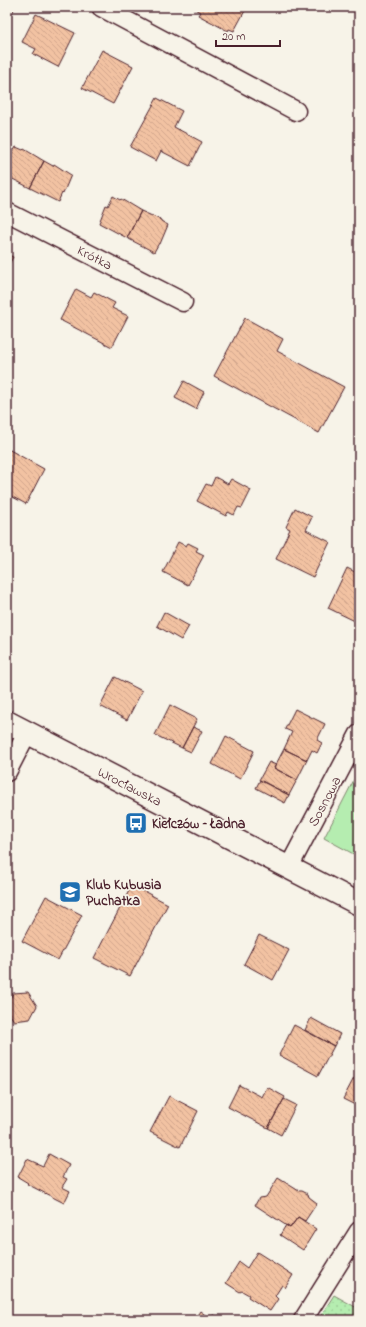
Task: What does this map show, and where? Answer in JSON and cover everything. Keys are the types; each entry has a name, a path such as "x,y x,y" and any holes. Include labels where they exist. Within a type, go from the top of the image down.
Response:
{"street":[{"path":"101,7 296,112"},
{"name":"Krótka","path":"7,212 183,302"},
{"name":"Wrocławska","path":"7,722 359,904"},
{"path":"7,772 27,733"},
{"name":"Sosnowa","path":"289,868 359,734"},
{"path":"303,1320 359,1231"}],"green space":[{"path":"359,770 359,857 324,838"},
{"path":"334,1295 359,1309 359,1320 318,1320"}],"building":[{"path":"7,7 14,9 7,23"},
{"path":"191,7 247,7 234,31 229,29 228,31 198,15 200,12"},
{"path":"36,14 75,33 58,67 33,54 36,49 22,42"},
{"path":"102,50 133,66 113,104 82,88"},
{"path":"157,98 182,111 174,127 202,142 190,166 161,151 156,161 130,147"},
{"path":"16,147 23,150 24,149 44,161 30,188 7,176 7,162"},
{"path":"44,161 53,166 54,164 71,175 58,202 30,188"},
{"path":"113,196 141,211 127,238 99,223 106,205 108,206"},
{"path":"141,211 161,220 168,225 160,244 159,243 154,252 127,238"},
{"path":"7,254 13,257 7,268"},
{"path":"76,289 91,297 94,292 115,303 112,308 128,316 112,347 60,320"},
{"path":"245,318 283,339 277,351 344,387 319,433 214,376"},
{"path":"184,381 204,392 196,409 175,398"},
{"path":"8,449 44,469 26,504 7,494"},
{"path":"215,477 228,484 231,479 251,490 242,508 238,507 234,515 228,512 226,516 197,501 206,484 211,486"},
{"path":"295,508 312,517 306,530 330,542 313,577 276,559 290,529 286,527"},
{"path":"178,542 186,546 188,543 198,548 196,551 204,555 188,585 163,572"},
{"path":"347,568 359,574 359,623 328,608"},
{"path":"164,612 189,626 181,640 157,626"},
{"path":"115,677 142,691 127,720 100,706"},
{"path":"170,705 197,719 182,748 155,735"},
{"path":"295,709 325,724 317,740 322,743 317,753 312,750 307,760 284,749 292,732 285,729"},
{"path":"193,727 202,731 191,752 182,748"},
{"path":"226,736 254,751 240,779 212,764"},
{"path":"284,749 307,760 297,780 274,768"},
{"path":"269,762 276,765 274,768 297,780 289,795 259,780"},
{"path":"260,780 289,795 285,803 256,788"},
{"path":"132,885 168,904 130,976 94,958"},
{"path":"46,896 82,915 58,960 22,941"},
{"path":"259,935 289,950 273,980 244,964"},
{"path":"28,992 37,1006 30,1019 14,1021 7,1010 7,1004 13,993"},
{"path":"311,1018 340,1034 334,1046 305,1030"},
{"path":"294,1025 334,1046 318,1076 279,1055"},
{"path":"354,1078 359,1081 359,1107 343,1099"},
{"path":"239,1085 262,1097 267,1087 285,1097 268,1128 228,1107"},
{"path":"169,1096 198,1111 180,1147 150,1132"},
{"path":"284,1099 296,1105 281,1135 268,1128"},
{"path":"49,1154 69,1165 63,1177 67,1179 62,1187 70,1191 64,1203 27,1184 28,1183 18,1177 27,1159 43,1166"},
{"path":"278,1178 299,1191 308,1194 309,1197 317,1203 305,1221 298,1217 290,1228 255,1205 259,1198 266,1197"},
{"path":"298,1217 316,1229 303,1250 280,1235 286,1225 290,1228"},
{"path":"257,1252 293,1275 285,1288 282,1285 275,1296 278,1299 270,1311 248,1297 249,1295 242,1291 240,1292 226,1283 239,1262 247,1268"},
{"path":"200,1311 208,1317 214,1315 220,1320 194,1320"}],"place":[{"name":"Kiełczów – Ładna","path":"136,823"},
{"name":"Klub Kubusia Puchatka","path":"70,892"}]}
